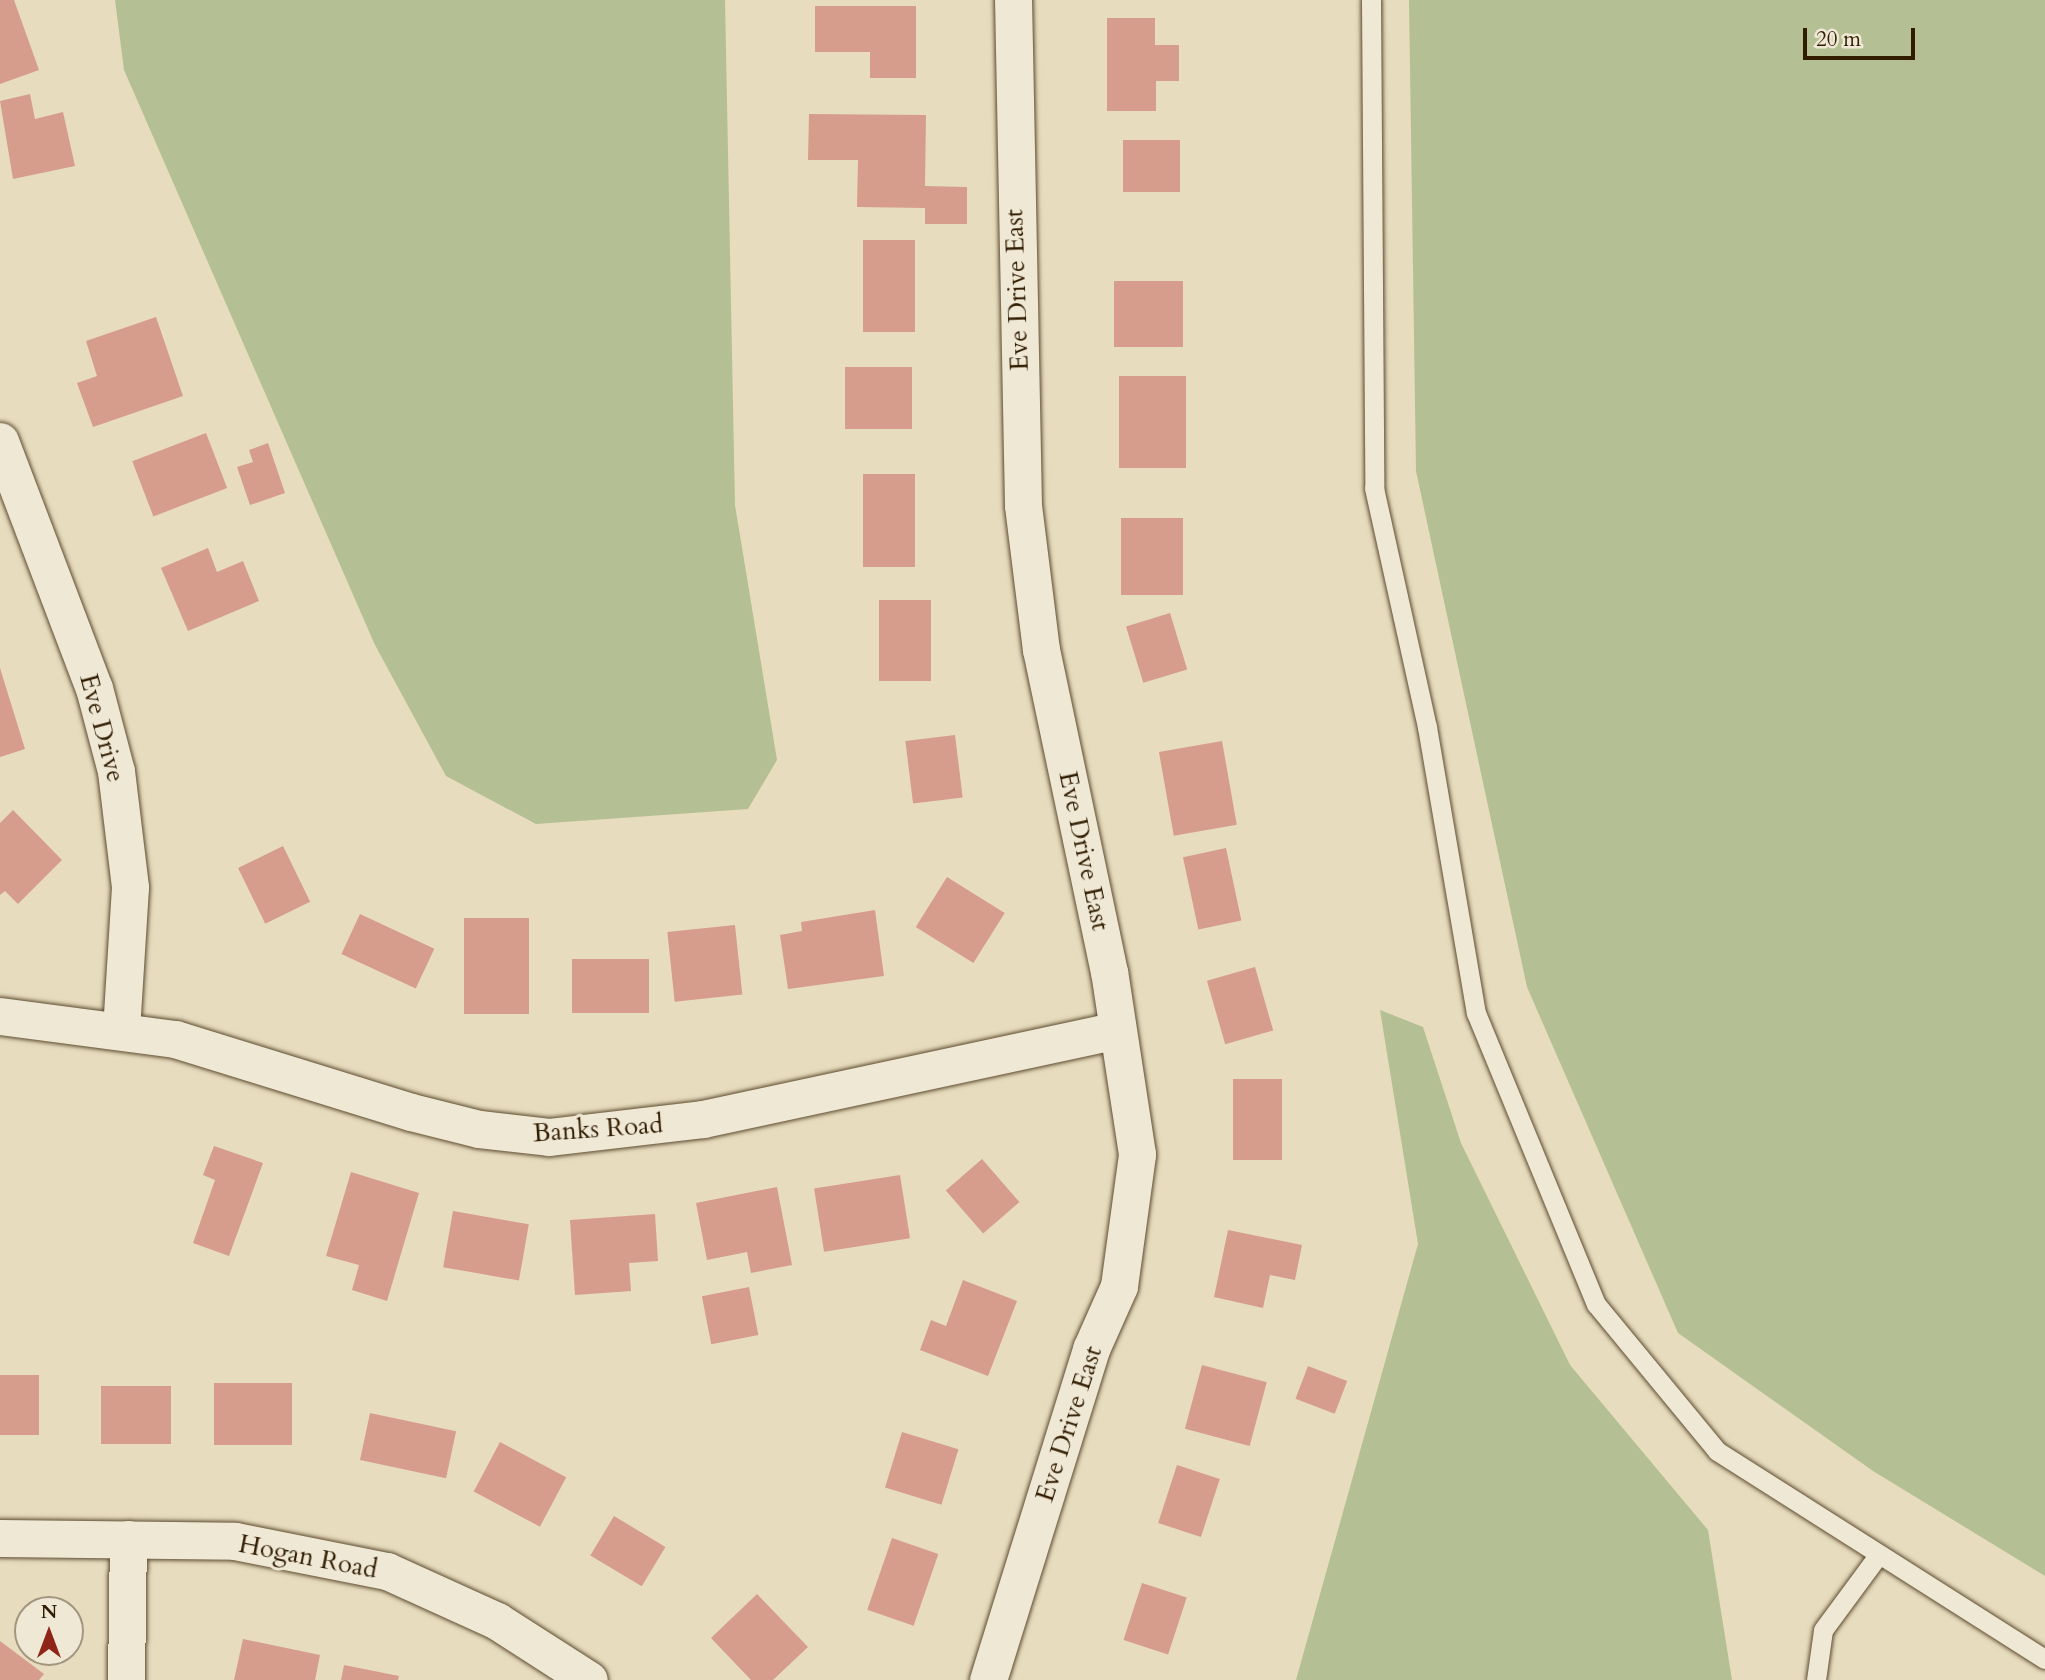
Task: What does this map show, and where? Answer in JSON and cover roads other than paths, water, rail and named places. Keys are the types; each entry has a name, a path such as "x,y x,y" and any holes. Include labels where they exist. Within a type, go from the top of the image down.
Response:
{"street":[{"name":"Eve Drive East","path":"988,1680 1091,1349 1119,1286 1137,1154 1118,1030 1041,650 1023,505 1013,0"},
{"name":"Eve Drive","path":"0,441 94,688 116,771 130,887 121,1029"},
{"name":"Banks Road","path":"0,1016 121,1029 176,1039 479,1129 549,1137 703,1119 1118,1030"},
{"name":"Hogan Road","path":"0,1538 235,1541 387,1571 497,1621 589,1680"},
{"path":"126,1680 128,1539"}],"lane":[{"path":"1371,0 1374,488 1427,727 1476,1013 1596,1304 1717,1451 2045,1659"},
{"path":"1816,1680 1823,1630 1879,1554"}]}
